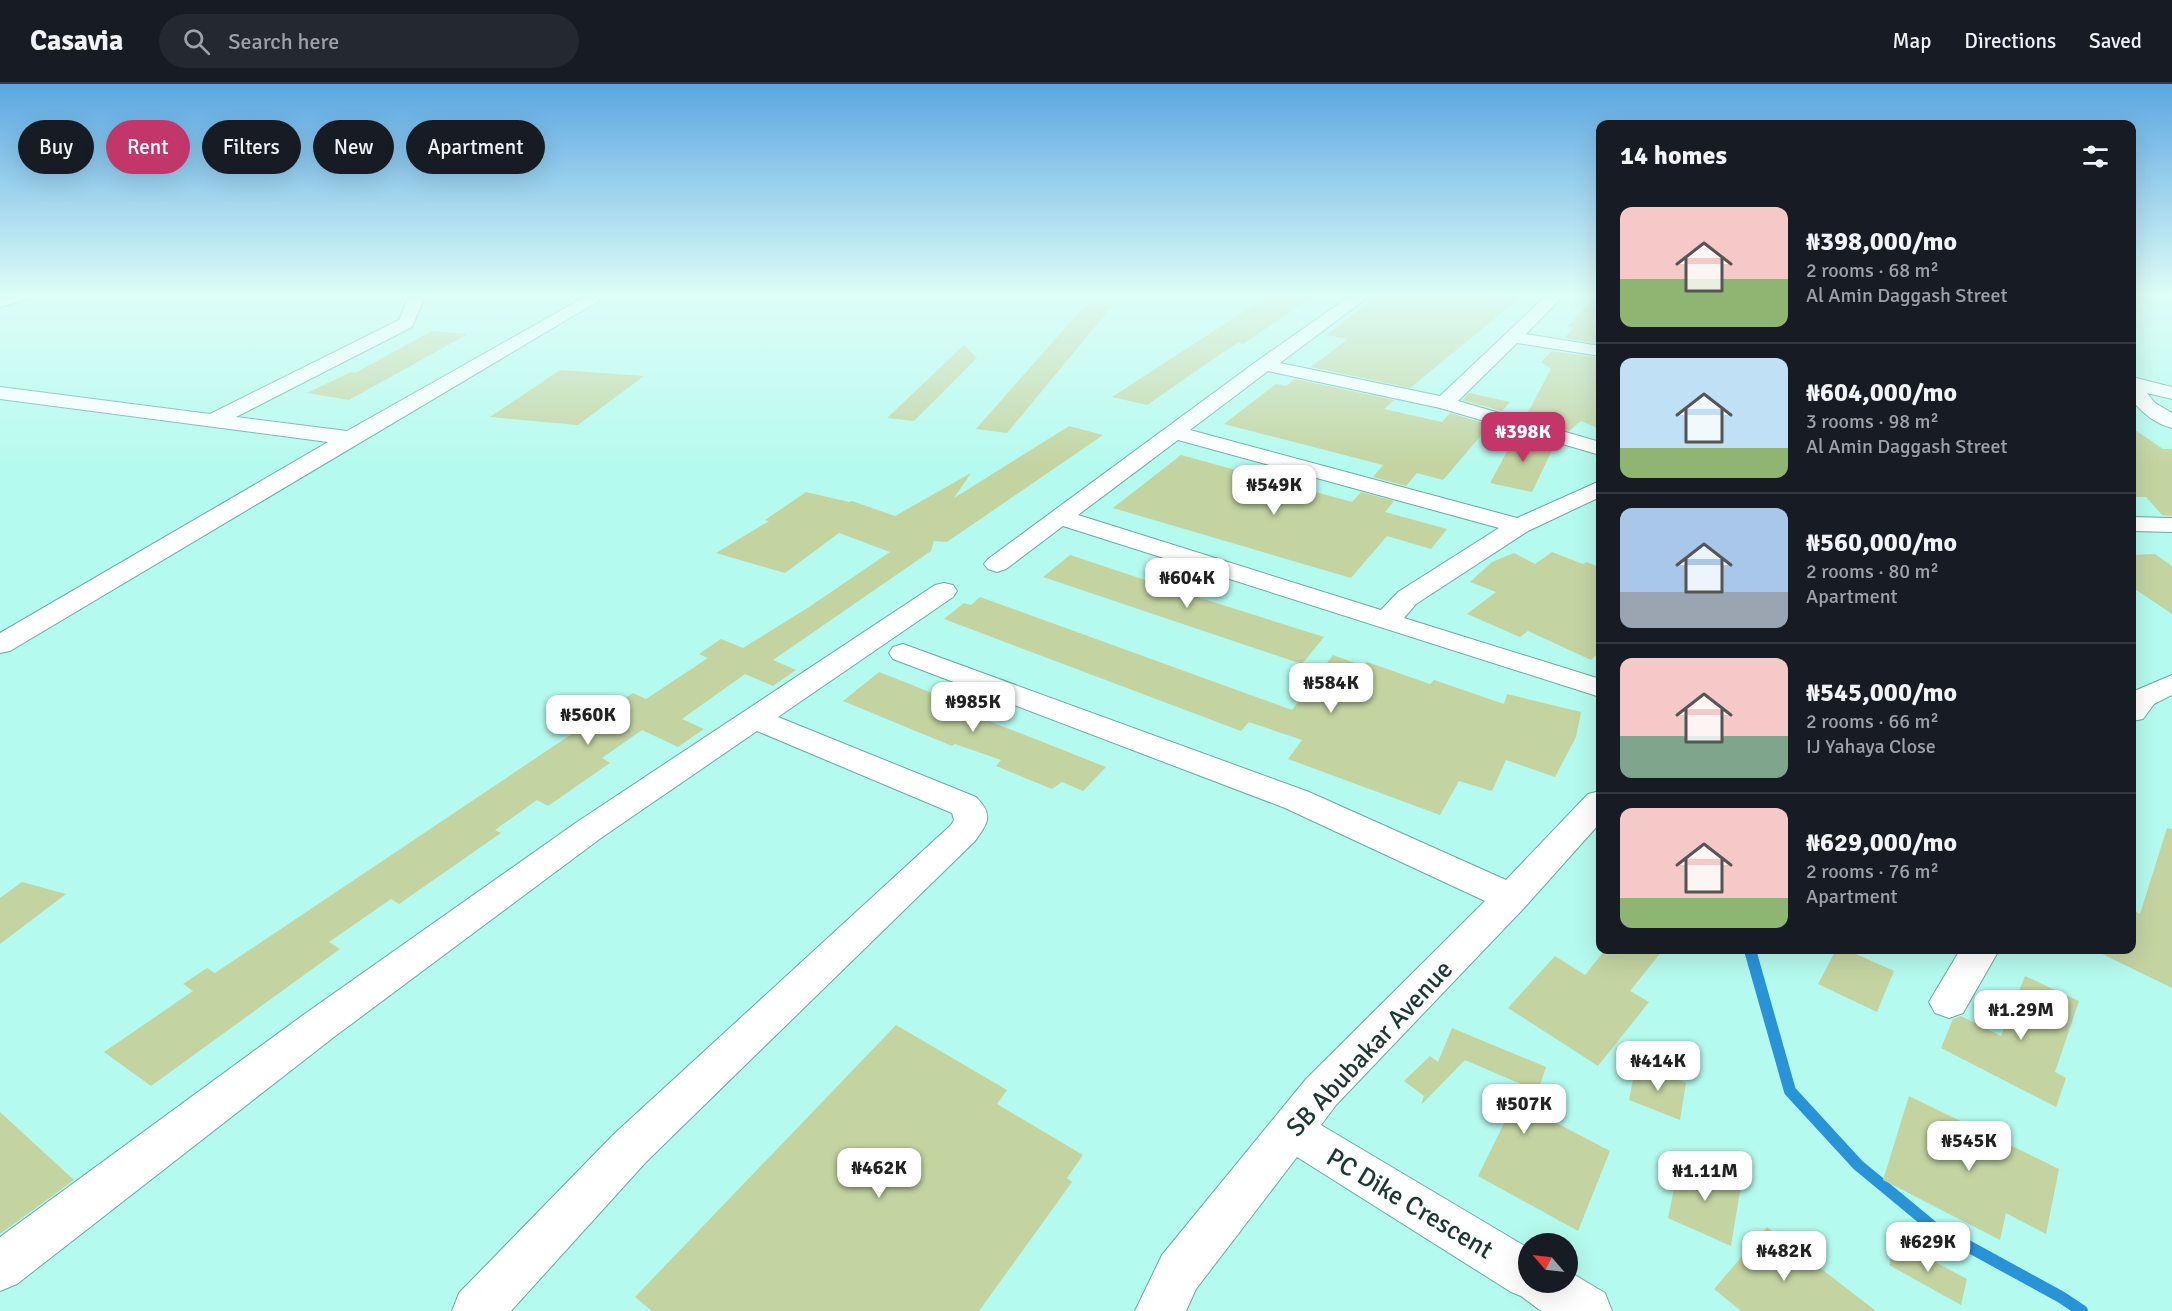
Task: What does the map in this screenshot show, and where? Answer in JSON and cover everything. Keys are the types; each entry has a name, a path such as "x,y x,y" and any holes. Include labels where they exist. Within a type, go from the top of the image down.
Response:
{"street":[{"path":"212,421 350,351"},
{"path":"0,645 350,438 502,351"},
{"path":"997,564 1283,351"},
{"path":"1443,403 1498,351"},
{"path":"1264,365 1443,403 1596,448"},
{"path":"2136,384 2172,393"},
{"path":"0,393 350,438"},
{"path":"2136,393 2148,407 2172,422"},
{"path":"1174,432 1519,526"},
{"path":"1386,621 1407,598 1519,526 1596,490"},
{"path":"1059,517 1596,687"},
{"path":"2136,524 2172,525"},
{"path":"0,1267 320,1025 589,830 944,591"},
{"path":"903,653 1298,800 1511,898"},
{"path":"2136,707 2143,698 2172,684"},
{"path":"477,1311 630,1148 963,833 971,822 971,812 964,805 755,719"},
{"name":"SB Abubakar Avenue","path":"1160,1311 1179,1272 1320,1092 1511,898 1596,806"},
{"path":"1949,1002 1978,954"},
{"name":"PC Dike Crescent","path":"1291,1130 1518,1269"},
{"path":"1558,1293 1587,1311"}],"building":[{"path":"395,351 437,351 349,400 307,393 351,372 355,373"},
{"path":"957,351 970,351 977,358 914,421 887,418"},
{"path":"1044,351 1075,351 1007,433 976,429"},
{"path":"1183,351 1225,351 1147,405 1112,397"},
{"path":"1332,351 1455,351 1410,388 1311,367"},
{"path":"1552,351 1596,357 1596,427 1581,421 1569,431 1525,418 1551,369 1541,362"},
{"path":"560,370 644,376 578,425 490,417"},
{"path":"1295,379 1394,400 1384,409 1442,422 1450,413 1490,425 1443,480 1417,473 1406,486 1373,477 1383,465 1224,424 1276,384 1286,386"},
{"path":"1469,393 1510,402 1502,411 1462,400"},
{"path":"1069,426 1103,435 947,542 934,541 931,551 773,660 796,670 773,686 745,674 682,719 704,729 678,747 642,730 602,758 610,763 548,806 537,800 495,830 501,833 399,904 391,899 329,942 340,949 151,1086 104,1052 193,991 183,984 207,968 215,973 633,693 646,699 708,658 699,654 721,639 743,648 890,552 839,533 785,573 716,553 769,521 765,520 806,492 852,501 895,516 971,473 954,498"},
{"path":"2136,431 2163,449 2172,449 2172,516 2162,515 2146,497 2136,497"},
{"path":"1517,433 1555,444 1532,492 1490,483"},
{"path":"1181,455 1352,502 1361,492 1394,501 1385,512 1447,529 1431,549 1387,536 1351,578 1113,508"},
{"path":"1552,552 1583,564 1586,562 1596,566 1596,656 1591,660 1528,631 1520,637 1467,614 1496,592 1470,582 1492,562 1514,553 1535,564"},
{"path":"2155,554 2172,566 2172,614 2136,590 2136,555"},
{"path":"1070,555 1324,637 1302,664 1043,577"},
{"path":"980,597 1292,710 1333,655 1363,666 1367,662 1430,684 1434,680 1504,704 1507,694 1581,712 1576,737 1555,777 1506,760 1492,791 1459,781 1440,815 1288,759 1302,740 1249,722 1241,731 944,619 964,603 971,605"},
{"path":"879,672 988,715 984,719 1106,767 1083,791 1062,782 1052,789 996,766 1001,760 955,744 952,746 843,701"},
{"path":"2167,828 2172,829 2172,988 2102,954 2136,954 2136,912 2140,914"},
{"path":"22,882 66,894 0,944 0,898"},
{"path":"1602,954 1660,954 1630,991 1649,1002 1598,1066 1508,1008 1555,956 1585,975"},
{"path":"1834,954 1856,954 1894,971 1877,1012 1818,984"},
{"path":"2025,976 2079,1001 2055,1072 2066,1078 2056,1107 1941,1048 1953,1019 1961,1016 2001,1036"},
{"path":"896,1025 1007,1090 997,1104 1083,1155 1067,1178 1072,1182 979,1311 652,1311 635,1297"},
{"path":"1452,1028 1546,1067 1532,1110 1610,1151 1578,1231 1478,1176 1523,1085 1465,1060 1421,1105 1424,1096 1404,1081 1430,1056 1438,1062"},
{"path":"1636,1064 1686,1083 1680,1120 1629,1100"},
{"path":"1909,1096 2059,1169 2046,1234 2006,1213 2000,1240 1883,1180"},
{"path":"0,1112 74,1180 0,1234"},
{"path":"1680,1159 1741,1185 1731,1246 1668,1218"},
{"path":"1767,1227 1876,1311 1741,1311 1714,1289"},
{"path":"1895,1241 1967,1279 1961,1305 1889,1265"}],"waterway":[{"path":"1751,954 1790,1091 1858,1165 1933,1227 2061,1297 2082,1311"}]}
